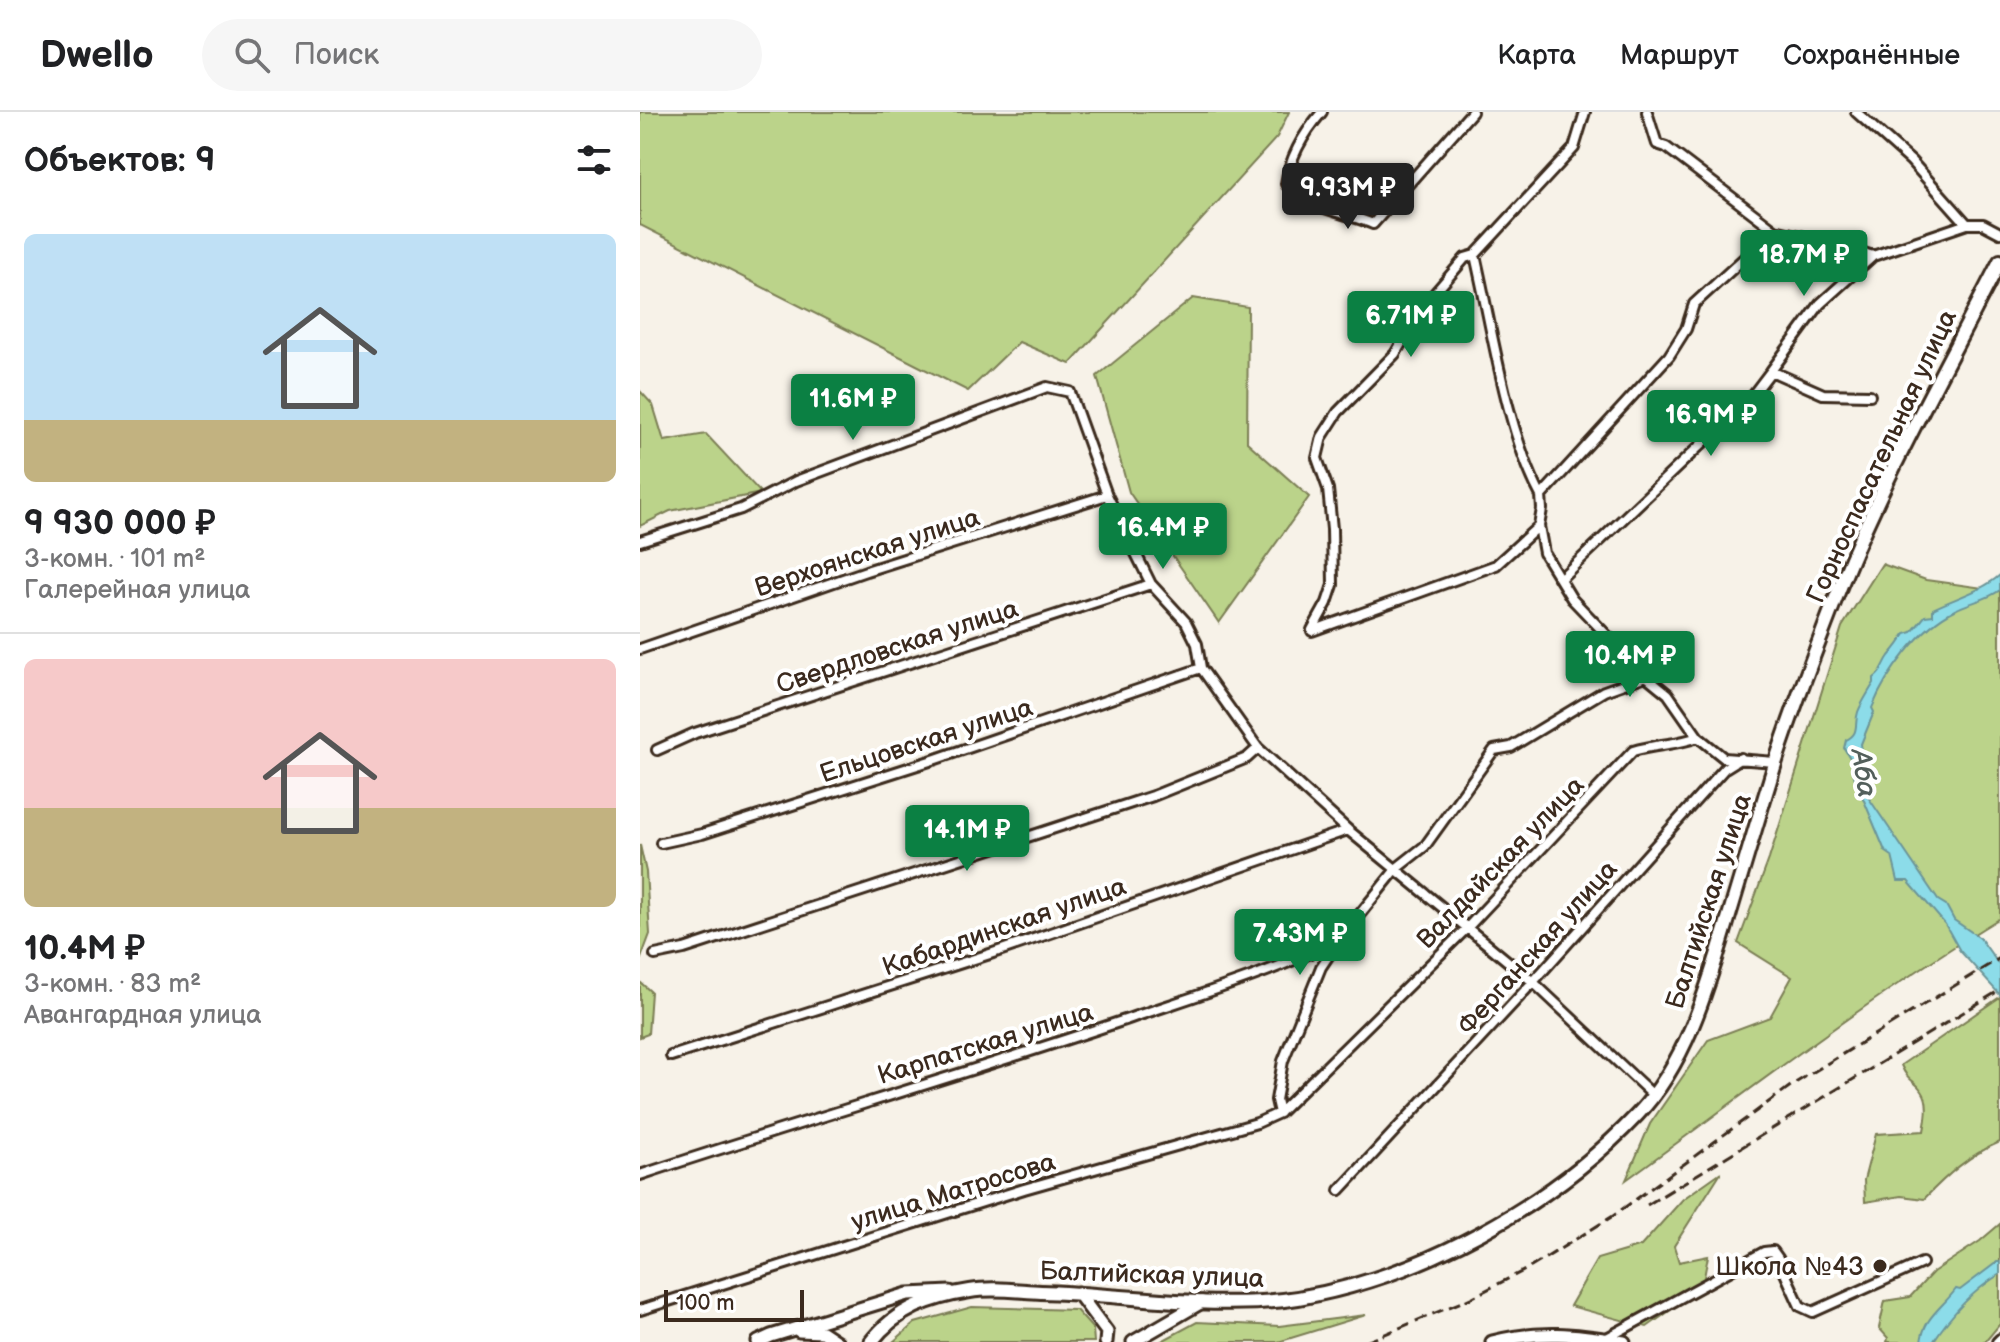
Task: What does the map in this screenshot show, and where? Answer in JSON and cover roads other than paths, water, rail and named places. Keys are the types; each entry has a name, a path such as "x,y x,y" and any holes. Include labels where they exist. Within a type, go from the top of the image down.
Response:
{"main road":[{"name":"Горноспасательная улица","path":"1775,762 1832,607 1868,521 2000,261"},
{"name":"Балтийская улица","path":"871,1342 892,1318 913,1306 975,1290 1232,1303 1292,1299 1321,1293 1378,1279 1437,1257 1547,1192 1635,1117 1654,1096 1703,1003 1775,762"}],"street":[{"path":"1322,112 1308,128 1289,165 1286,184 1296,196 1314,206 1346,213 1373,224 1472,112"},
{"path":"1539,526 1496,565 1312,631 1333,585 1328,489 1317,458 1322,437 1338,412 1395,354 1422,308 1465,258 1475,255 1574,148 1585,112"},
{"path":"1647,112 1657,144 1666,147 1775,230 1873,256"},
{"path":"1856,112 1911,161 1967,224"},
{"path":"1561,578 1752,396 1820,304 1873,256 1967,224 1983,224 2000,233"},
{"path":"1541,496 1669,356 1686,329 1694,304 1775,230"},
{"path":"1475,255 1510,410 1541,496 1539,526 1544,553 1572,599 1646,676 1668,694 1698,737 1724,758 1775,762"},
{"path":"1771,371 1823,394 1870,395"},
{"path":"640,541 741,509 796,481 1047,387 1070,392 1107,495 1151,584 1186,622 1197,644 1201,668 1258,748 1348,830 1533,982 1654,1096"},
{"name":"Верхоянская улица","path":"640,649 866,571 1107,495"},
{"name":"Свердловская улица","path":"657,750 695,733 1151,584"},
{"name":"Ельцовская улица","path":"661,843 702,834 918,765 1201,668"},
{"name":"Карпатская улица","path":"1279,1113 1276,1100 1283,1061 1321,967 1397,868 1425,846 1494,750 1511,747 1604,691 1646,676"},
{"name":"Валдайская улица","path":"1279,1113 1468,927 1633,751 1659,743 1680,744 1698,737"},
{"path":"655,955 684,949 1153,796 1247,758 1258,748"},
{"name":"Ферганская улица","path":"1340,1190 1725,768 1741,758"},
{"name":"Кабардинская улица","path":"671,1056 993,953 1348,830"},
{"name":"Карпатская улица","path":"640,1175 819,1116 1027,1053 1245,979 1339,940"},
{"name":"улица Матросова","path":"640,1310 1024,1189 1257,1123 1279,1113"},
{"path":"1604,1339 1764,1252 1773,1251 1800,1306 1813,1312 1922,1263"},
{"path":"758,1342 908,1294 975,1290"},
{"path":"1078,1293 1107,1332 1106,1342"},
{"path":"1133,1342 1204,1301"},
{"path":"771,1336 809,1330 822,1332 837,1342"},
{"path":"1492,1342 1557,1333 1624,1342"}],"water":[{"path":"2000,575 2000,590 1942,618 1906,652 1878,694 1861,744 1868,797 1938,900 1946,905 1954,920 1980,938 2000,966 2000,995 1960,951 1945,924 1908,881 1898,881 1892,856 1885,851 1844,748 1846,740 1855,732 1858,712 1874,678 1905,634 1912,632 1925,616 1933,615 1933,609 1977,590"},
{"path":"2000,1262 2000,1274 1962,1304 1933,1342 1921,1342 1930,1319 1956,1289 1960,1290"}],"railway":[{"path":"1366,1342 1471,1298 1531,1267 1613,1216 1792,1085 2000,958"},
{"path":"1647,1205 2000,990"}],"place":[{"name":"Школа №43","path":"1880,1266"}],"water label":[{"name":"Аба","path":"1865,773"}]}
